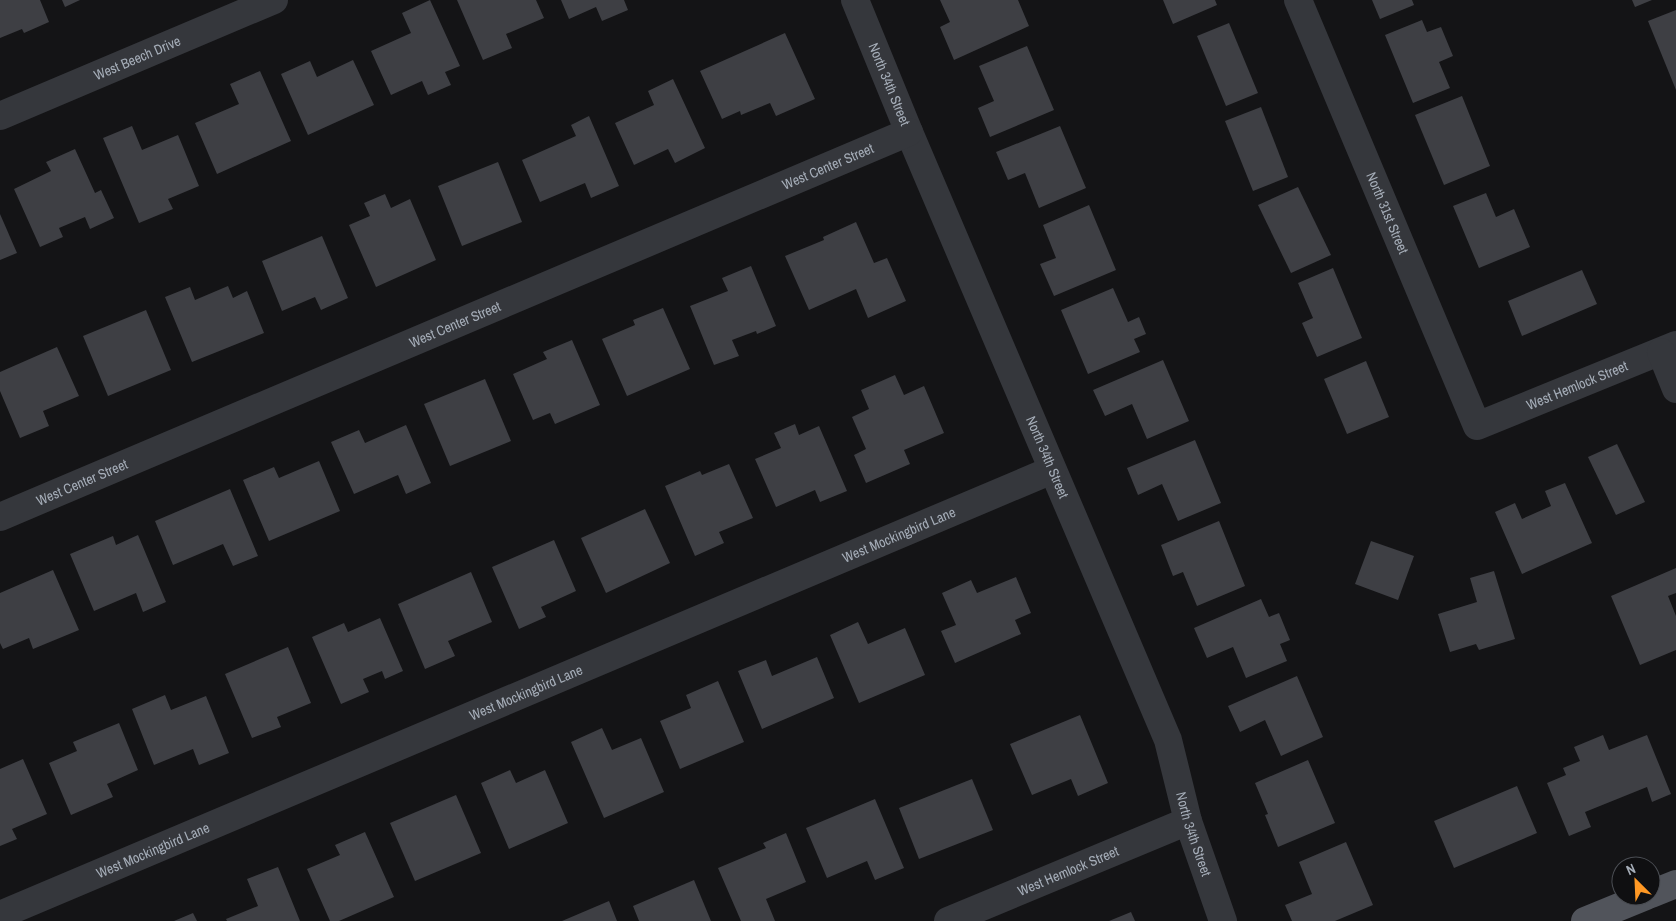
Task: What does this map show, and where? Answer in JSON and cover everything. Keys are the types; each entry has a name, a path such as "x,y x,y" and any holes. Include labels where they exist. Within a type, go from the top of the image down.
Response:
{"main road":[{"path":"1661,890 1676,884"},
{"path":"1585,921 1622,906"}],"street":[{"name":"West Beech Drive","path":"0,116 274,0"},
{"name":"North 34th Street","path":"855,0 909,132 1168,740 1188,821 1223,921"},
{"name":"North 31st Street","path":"1298,0 1477,426"},
{"name":"West Center Street","path":"0,517 909,132"},
{"name":"West Hemlock Street","path":"1477,426 1668,349"},
{"path":"1668,349 1676,388"},
{"name":"West Mockingbird Lane","path":"0,914 1052,470"},
{"name":"West Hemlock Street","path":"948,921 1188,821"}],"building":[{"path":"0,0 40,0 49,22 24,33 22,29 0,38"},
{"path":"62,0 80,0 65,7"},
{"path":"430,0 460,66 445,72 451,85 428,95 422,81 391,95 371,51 411,33 402,13"},
{"path":"457,0 536,0 544,18 506,34 512,48 483,60"},
{"path":"561,0 624,0 628,10 602,21 596,7 569,19"},
{"path":"940,0 1018,0 1029,26 954,60 940,27 950,22"},
{"path":"1163,0 1215,0 1217,5 1173,24"},
{"path":"1372,0 1412,0 1414,5 1380,19"},
{"path":"1632,0 1652,0 1635,7"},
{"path":"1676,10 1676,90 1648,21"},
{"path":"1422,20 1427,32 1441,27 1453,56 1439,62 1450,88 1413,103 1385,35"},
{"path":"1229,23 1258,93 1226,106 1197,36"},
{"path":"785,33 815,99 776,116 770,103 741,115 740,111 722,119 700,71"},
{"path":"1027,46 1054,110 990,137 978,108 994,101 979,66"},
{"path":"353,60 374,105 308,135 281,74 310,61 317,77"},
{"path":"260,71 291,141 217,174 195,123 239,104 230,84"},
{"path":"673,79 705,148 675,163 668,149 634,165 615,123 654,105 648,91"},
{"path":"1462,96 1490,166 1444,185 1415,115"},
{"path":"1261,107 1288,177 1253,191 1225,121"},
{"path":"589,116 619,186 591,198 585,183 540,202 522,160 576,136 571,125"},
{"path":"132,126 142,150 178,135 199,186 168,199 173,209 139,223 103,138"},
{"path":"1060,126 1086,188 1039,208 1025,173 1008,180 996,152"},
{"path":"75,149 95,193 101,190 114,218 90,229 85,217 59,228 63,237 40,247 14,189 51,171 46,162"},
{"path":"498,162 522,222 462,246 438,186"},
{"path":"1298,187 1331,255 1291,273 1258,205"},
{"path":"1486,193 1496,217 1514,209 1530,247 1479,268 1453,206"},
{"path":"385,194 391,208 410,199 436,260 376,287 349,225 370,216 364,203"},
{"path":"1089,205 1116,270 1054,296 1040,264 1056,258 1043,225"},
{"path":"0,214 17,253 0,260"},
{"path":"856,222 874,263 887,258 906,301 868,318 856,289 809,310 785,256 824,240 823,237"},
{"path":"322,236 348,298 321,310 315,297 282,311 262,261"},
{"path":"751,266 776,326 757,334 756,331 732,340 739,356 714,365 690,306 728,291 722,278"},
{"path":"1333,268 1362,338 1317,357 1302,323 1313,318 1298,283"},
{"path":"1582,270 1597,304 1522,336 1508,301"},
{"path":"228,286 233,298 247,291 264,333 192,362 165,297 190,287 195,300"},
{"path":"1113,288 1128,322 1139,317 1146,334 1134,339 1140,352 1088,374 1061,310"},
{"path":"663,308 690,369 627,396 602,339 635,325 633,320"},
{"path":"146,310 171,370 108,396 83,336"},
{"path":"572,340 600,405 555,424 550,413 533,420 513,374 547,359 543,352"},
{"path":"57,347 79,396 43,411 49,426 20,438 0,391 0,372"},
{"path":"1163,360 1189,421 1147,439 1132,404 1105,416 1093,390"},
{"path":"1366,361 1389,417 1347,434 1324,379"},
{"path":"895,375 904,395 924,386 944,433 904,450 910,464 866,483 854,455 866,449 852,417 869,409 861,390"},
{"path":"485,379 511,441 450,466 424,404"},
{"path":"795,424 799,435 819,426 847,491 820,502 815,490 776,507 755,459 781,448 774,433"},
{"path":"406,425 431,483 406,494 398,475 354,494 331,442 359,430 365,443"},
{"path":"1195,440 1221,503 1178,521 1162,484 1138,495 1127,468"},
{"path":"1617,444 1645,502 1616,515 1588,457"},
{"path":"319,461 340,511 269,541 243,480 274,467 279,478"},
{"path":"729,464 753,518 719,532 724,543 695,556 665,486 700,471 702,475"},
{"path":"1565,483 1592,543 1522,574 1495,512 1515,503 1522,519 1551,506 1545,491"},
{"path":"230,489 258,556 233,566 223,544 173,565 155,521"},
{"path":"645,509 670,563 606,593 581,538"},
{"path":"1219,521 1245,586 1197,606 1183,572 1173,576 1161,545"},
{"path":"138,535 166,602 143,612 136,593 94,611 70,554 113,536 116,545"},
{"path":"554,540 576,591 541,607 546,617 519,629 492,567"},
{"path":"1371,541 1414,556 1398,600 1355,584"},
{"path":"1676,568 1676,593 1668,596 1676,616 1676,650 1640,665 1611,596"},
{"path":"53,570 79,630 33,649 29,638 3,649 0,643 0,593"},
{"path":"1494,571 1515,639 1479,650 1476,644 1450,652 1438,614 1477,602 1470,578"},
{"path":"471,572 492,622 448,641 455,656 425,669 398,604"},
{"path":"1016,577 1031,613 1015,620 1021,634 955,663 941,631 956,625 942,593 971,580 977,593"},
{"path":"1261,599 1269,617 1279,613 1290,640 1280,644 1287,661 1246,678 1233,647 1207,658 1194,628"},
{"path":"380,618 403,671 385,679 382,671 363,679 369,692 341,704 312,637 344,623 348,632"},
{"path":"858,622 868,644 905,628 925,675 859,703 830,635"},
{"path":"288,647 311,703 277,717 281,727 252,738 225,674"},
{"path":"817,657 834,698 762,729 738,671 766,660 772,676"},
{"path":"1297,676 1323,737 1281,756 1265,720 1240,732 1228,706"},
{"path":"718,681 744,742 680,769 660,721 691,708 686,695"},
{"path":"165,695 171,710 206,696 229,753 199,765 193,749 154,765 132,709"},
{"path":"1080,715 1108,783 1078,796 1071,779 1032,795 1010,744"},
{"path":"119,723 138,770 107,784 113,797 71,815 49,763 77,751 73,742"},
{"path":"602,728 612,750 641,738 664,792 604,818 571,742"},
{"path":"1603,735 1609,750 1647,735 1671,794 1652,802 1647,787 1585,812 1591,827 1569,836 1547,783 1566,775 1563,768 1580,761 1574,747"},
{"path":"23,759 47,814 12,829 17,839 0,846 0,769"},
{"path":"1308,760 1335,823 1278,847 1265,815 1268,814 1255,783"},
{"path":"510,770 516,783 545,770 568,823 509,849 481,783"},
{"path":"972,779 993,830 919,859 899,808"},
{"path":"1517,786 1537,833 1454,868 1434,821"},
{"path":"456,795 481,853 415,881 390,823"},
{"path":"875,799 904,868 875,880 867,861 827,878 806,828"},
{"path":"365,832 394,897 339,921 330,921 307,869 340,855 335,845"},
{"path":"786,833 806,882 766,899 775,921 741,921 718,868 766,848 763,843"},
{"path":"1346,842 1373,905 1335,921 1292,921 1285,905 1312,894 1299,862"},
{"path":"278,867 300,921 227,921 226,919 258,906 247,879"},
{"path":"694,880 711,921 639,921 633,906"},
{"path":"609,901 617,921 562,921"},
{"path":"1131,912 1135,921 1109,921"},
{"path":"193,913 197,921 174,921"}]}
